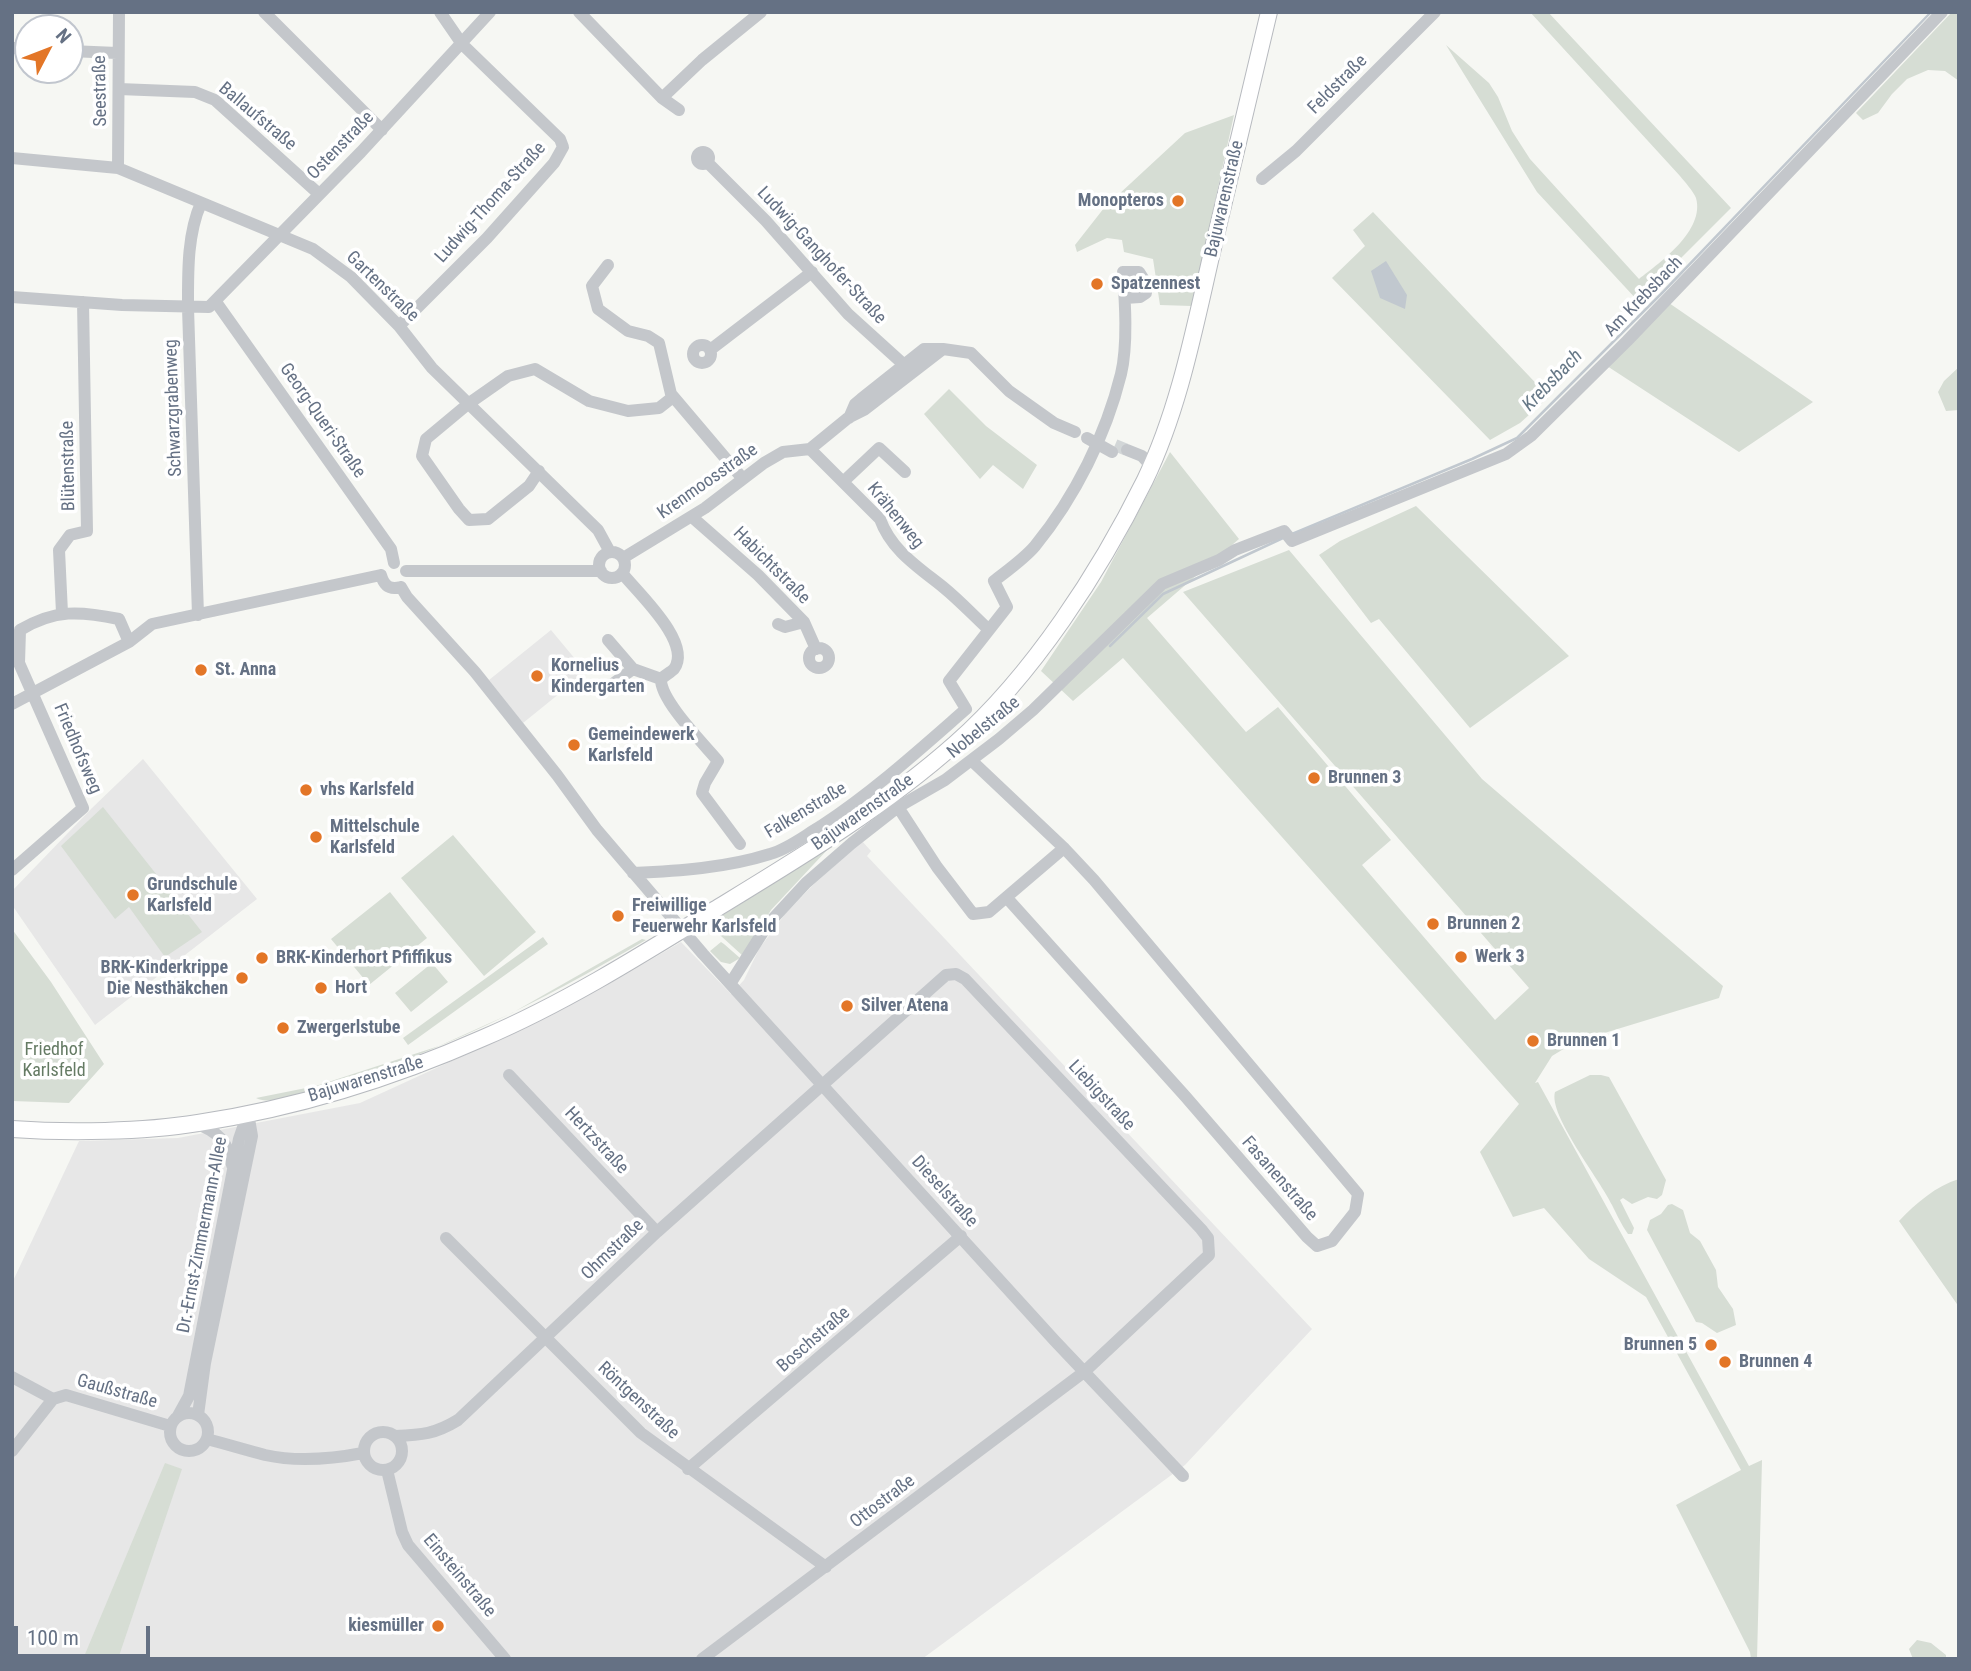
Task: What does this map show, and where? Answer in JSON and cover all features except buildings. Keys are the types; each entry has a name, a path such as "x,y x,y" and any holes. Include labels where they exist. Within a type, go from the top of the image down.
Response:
{"main road":[{"name":"Bajuwarenstraße","path":"12,1129 132,1129 196,1124 353,1087 475,1042 604,976 833,836 895,792 957,742 1017,680 1077,598 1151,466 1182,376 1199,312 1269,12"}],"street":[{"name":"Seestraße","path":"118,169 119,12"},
{"path":"264,12 382,130"},
{"path":"440,12 462,44"},
{"name":"Ostenstraße","path":"216,302 382,130 490,12"},
{"path":"579,12 662,98 679,110"},
{"path":"662,98 702,60 761,12"},
{"name":"Feldstraße","path":"1262,179 1296,151 1435,12"},
{"name":"Am Krebsbach","path":"1288,536 1506,454 1531,436 1627,341 1942,12"},
{"name":"Ludwig-Thoma-Straße","path":"399,326 487,238 554,163 563,147 560,139 462,44"},
{"path":"84,52 117,53"},
{"name":"Ballaufstraße","path":"119,89 195,92 215,100 319,194"},
{"name":"Gartenstraße","path":"12,158 118,169 313,249 351,276 399,326 432,368 598,530 610,552"},
{"name":"Ludwig-Ganghofer-Straße","path":"707,162 812,272 848,314 908,368"},
{"name":"Schwarzgrabenweg","path":"198,615 188,263 195,216 201,203"},
{"path":"608,265 592,286 598,309 628,331 648,336 659,343 673,397 743,479"},
{"path":"710,350 812,272"},
{"path":"12,297 188,308 209,307 216,302"},
{"path":"988,629 1007,607 995,581 1034,548 1065,505 1087,437 1122,372 1125,298"},
{"name":"Blütenstraße","path":"62,613 59,550 70,535 87,531 83,302"},
{"name":"Georg-Queri-Straße","path":"216,302 391,549 400,567"},
{"name":"Krenmoosstraße","path":"623,558 692,517 764,463 783,452 810,449 848,418 864,410 908,368 923,349 971,354 1009,391 1054,423 1087,437"},
{"path":"539,471 529,486 488,519 470,520 459,509 422,456 426,439 468,404 508,376 534,369 589,401 628,411 659,408 673,397"},
{"path":"1087,437 1108,442 1120,451 1142,456 1151,466"},
{"path":"844,481 879,448 905,472"},
{"name":"Krähenweg","path":"810,449 880,519 885,532 912,564 988,629"},
{"name":"Habichtstraße","path":"692,517 758,575 804,622 816,649"},
{"name":"Nobelstraße","path":"730,984 768,924 826,864 898,807 946,780 972,761 1033,710 1163,584 1219,560 1235,550 1288,536"},
{"path":"401,587 388,587 383,582 381,575 384,567 601,570 611,578 622,573 625,566 623,558 610,552 601,559 601,570"},
{"path":"400,567 405,582 401,587"},
{"path":"622,573 675,638 678,655 674,668 661,679 661,689 669,703 718,761 702,793 744,852"},
{"path":"12,704 129,642 152,624 381,575"},
{"path":"401,587 475,672 597,830 683,929"},
{"path":"34,693 19,663 20,629 39,618 62,613 119,619 129,642"},
{"path":"778,624 785,627 804,622"},
{"name":"Falkenstraße","path":"633,873 683,871 744,852 772,854 792,845 834,817 894,774 966,709 949,681 988,629"},
{"path":"608,640 633,669 661,679"},
{"path":"603,691 633,669"},
{"name":"Friedhofsweg","path":"12,870 83,808 34,693"},
{"name":"Fasanenstraße","path":"972,761 1064,848 1358,1194 1355,1212 1332,1241 1317,1246 1307,1237 1007,898"},
{"path":"898,807 936,867 973,914 989,912 1064,848"},
{"name":"Dieselstraße","path":"683,929 1084,1372 1183,1476"},
{"name":"Liebigstraße","path":"822,1085 946,975 956,974 965,979 998,1012 1201,1229 1208,1238 1209,1255 1084,1372"},
{"name":"Hertzstraße","path":"509,1075 657,1232"},
{"name":"Ohmstraße","path":"426,1435 458,1420 657,1232 822,1085"},
{"name":"Dr.-Ernst-Zimmermann-Allee","path":"174,1421 190,1396 232,1170 247,1114"},
{"name":"Dr.-Ernst-Zimmermann-Allee","path":"198,1415 205,1363 252,1136 247,1114"},
{"path":"196,1124 219,1135 231,1157 232,1170"},
{"name":"Boschstraße","path":"688,1469 961,1236"},
{"name":"Röntgenstraße","path":"446,1238 641,1433 826,1567"},
{"name":"Ottostraße","path":"702,1659 1084,1372"},
{"name":"Gaußstraße","path":"12,1377 53,1399"},
{"name":"Gaußstraße","path":"12,1451 53,1399 66,1395 174,1421"},
{"path":"184,1413 198,1415 208,1428 207,1439 200,1448 183,1450 173,1443 171,1438 174,1421 184,1413"},
{"path":"395,1436 402,1452 399,1461 387,1470 372,1467 363,1453 364,1445 372,1435 385,1432 395,1436 426,1435"},
{"path":"402,1452 426,1435"},
{"path":"207,1439 267,1456 286,1458 339,1458 363,1453"},
{"name":"Einsteinstraße","path":"387,1470 401,1532 408,1545 505,1659"}],"shaded area":[{"path":"1386,261 1407,295 1405,309 1380,298 1371,271"},
{"name":"Kornelius Kindergarten","path":"551,630 586,672 523,723 489,680"},
{"name":"Grundschule Karlsfeld","path":"143,759 257,899 95,1025 12,905 12,891"},
{"path":"862,841 871,851 867,856 1312,1329 1185,1465 922,1659 12,1659 12,1283 79,1141 178,1138 360,1103 493,1042 616,980 681,942 731,994 744,980 759,949 785,914"}],"green space":[{"path":"1530,12 1548,12 1731,208 1638,301 1537,192 1446,45 1489,83 1512,131 1530,159 1639,279 1669,254 1688,233 1697,210 1696,198 1680,176"},
{"path":"1952,12 1959,12 1959,81 1945,71 1928,70 1907,79 1878,113 1863,120 1856,113"},
{"path":"1234,115 1192,306 1160,305 1153,259 1124,252 1122,240 1107,238 1077,252 1075,245 1104,208 1185,133"},
{"path":"1373,212 1549,397 1520,423 1490,440 1332,278 1365,246 1353,230"},
{"path":"1669,303 1813,402 1739,452 1607,366"},
{"path":"1959,367 1959,410 1946,411 1938,392 1944,381"},
{"path":"949,389 986,426 1037,465 1023,489 993,465 980,479 924,414"},
{"path":"1170,452 1239,539 1147,618 1246,732 1278,707 1391,840 1362,865 1495,1020 1529,988 1183,592 1289,550 1482,779 1723,986 1719,998 1575,1042 1552,1056 1535,1083 1538,1082 1749,1466 1762,1460 1757,1659 1751,1659 1750,1652 1676,1505 1741,1470 1646,1297 1589,1259 1544,1208 1513,1217 1480,1152 1519,1104 1123,658 1073,701 1041,671 1101,582"},
{"path":"1416,506 1569,656 1470,728 1379,619 1371,623 1319,555 1340,541"},
{"path":"103,807 202,932 165,957 129,907 115,919 61,846"},
{"path":"453,835 536,932 484,976 401,878"},
{"path":"828,849 771,910 743,956 710,926 718,918"},
{"path":"390,892 427,938 369,985 331,939"},
{"name":"Friedhof Karlsfeld","path":"12,929 51,982 104,1064 69,1103 12,1101"},
{"path":"543,937 548,944 408,1045 403,1038"},
{"path":"642,939 646,940 566,985 516,1011"},
{"path":"721,942 740,958 730,964 721,962 710,951"},
{"path":"432,963 448,982 411,1012 395,993"},
{"path":"504,1017 447,1043 363,1075 287,1098 270,1101 256,1098 316,1086 439,1046"},
{"path":"1590,1075 1609,1077 1666,1180 1662,1195 1657,1199 1648,1197 1632,1204 1623,1198 1620,1200 1634,1228 1632,1234 1628,1234 1567,1132 1555,1102 1555,1092"},
{"path":"1959,1179 1959,1307 1899,1221 1927,1196"},
{"path":"1672,1204 1683,1210 1690,1233 1700,1241 1716,1270 1718,1287 1733,1309 1736,1325 1717,1333 1696,1322 1647,1230 1650,1220"},
{"path":"165,1463 182,1469 118,1659 83,1659"},
{"path":"1917,1640 1931,1643 1946,1655 1946,1659 1913,1659 1909,1649"}],"waterway":[{"name":"Krebsbach","path":"1292,534 1517,438 1663,292 1931,12"},
{"name":"Krebsbach","path":"1110,646 1163,594 1283,538"}],"tunnel":[{"path":"1115,445 1127,450"}],"place":[{"name":"Monopteros","path":"1178,201"},
{"name":"Spatzennest","path":"1097,284"},
{"name":"St. Anna","path":"201,670"},
{"name":"Kornelius Kindergarten","path":"537,676"},
{"name":"Gemeindewerk Karlsfeld","path":"574,745"},
{"name":"Brunnen 3","path":"1314,778"},
{"name":"vhs Karlsfeld","path":"306,790"},
{"name":"Mittelschule Karlsfeld","path":"316,837"},
{"name":"Grundschule Karlsfeld","path":"133,895"},
{"name":"Freiwillige Feuerwehr Karlsfeld","path":"618,916"},
{"name":"Brunnen 2","path":"1433,924"},
{"name":"Werk 3","path":"1461,957"},
{"name":"BRK-Kinderhort Pfiffikus","path":"262,958"},
{"name":"BRK-Kinderkrippe Die Nesthäkchen","path":"242,978"},
{"name":"Hort","path":"321,988"},
{"name":"Silver Atena","path":"847,1006"},
{"name":"Zwergerlstube","path":"283,1028"},
{"name":"Brunnen 1","path":"1533,1041"},
{"name":"Brunnen 5","path":"1711,1345"},
{"name":"Brunnen 4","path":"1725,1362"},
{"name":"kiesmüller","path":"438,1626"}]}
